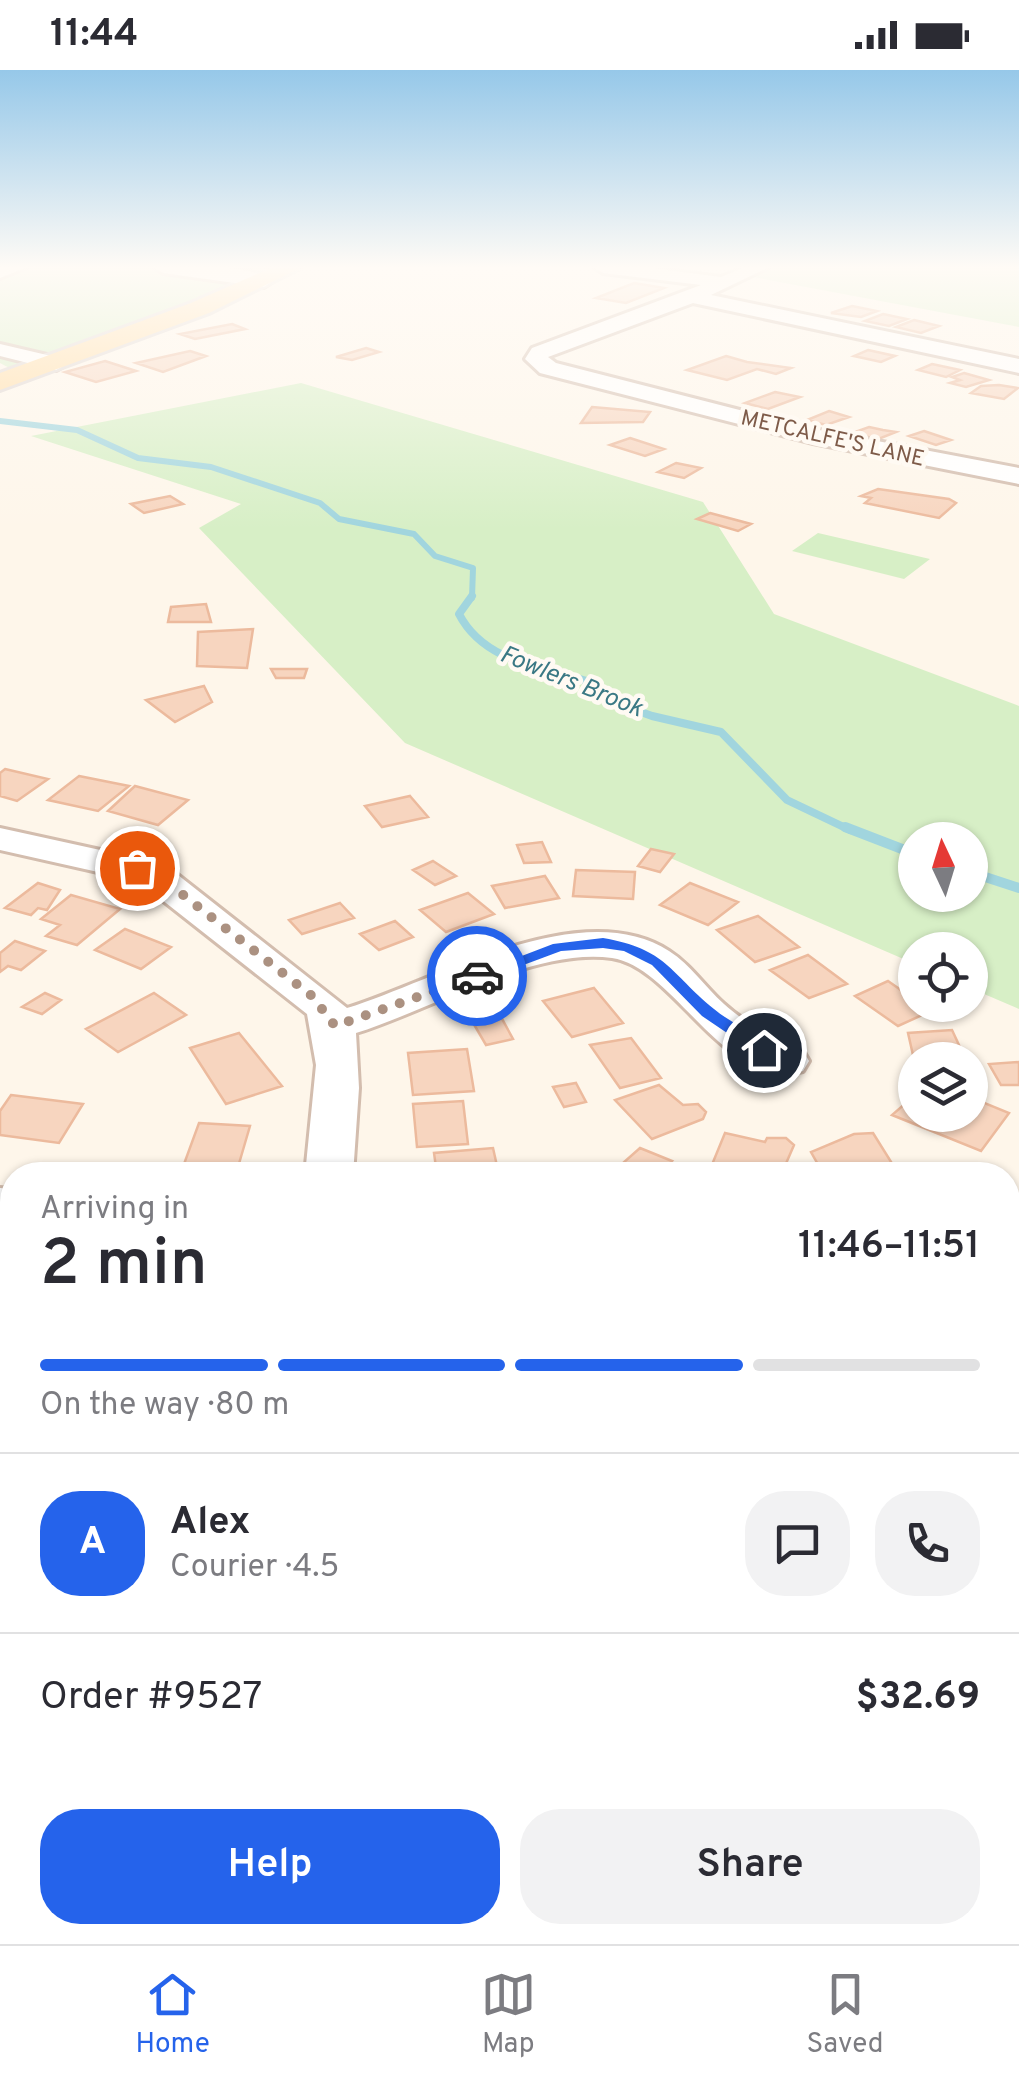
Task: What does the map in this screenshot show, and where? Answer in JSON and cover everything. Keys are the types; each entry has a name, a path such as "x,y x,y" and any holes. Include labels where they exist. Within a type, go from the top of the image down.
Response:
{"main road":[{"path":"0,382 80,354"}],"street":[{"path":"18,354 56,364"},
{"name":"METCALFE'S LANE","path":"542,354 536,357 548,368 787,430 1019,476"},
{"path":"965,354 1019,366"},
{"path":"0,839 158,876 312,996 335,1026 338,1050 330,1162"},
{"path":"335,1026 559,947 603,943 650,956 724,1026 787,1061"}],"green space":[{"path":"0,354 61,354 17,372 0,363"},
{"path":"301,383 703,502 774,614 1019,706 1019,1009 988,996 988,932 898,932 898,957 405,743 199,528 241,504 31,436"},
{"path":"818,533 930,559 904,579 792,551"}],"building":[{"path":"174,354 206,356 163,372 136,363"},
{"path":"344,354 371,354 352,360 336,357"},
{"path":"888,354 895,356 881,362 854,356"},
{"path":"726,356 791,368 776,374 757,369 727,380 687,370"},
{"path":"105,361 136,371 96,382 65,372"},
{"path":"932,364 960,370 946,377 918,370"},
{"path":"964,373 989,380 966,387 950,383 960,380 952,377"},
{"path":"981,386 1018,388 1004,399 971,393"},
{"path":"775,392 800,397 768,409 745,403"},
{"path":"592,407 650,412 643,422 581,423"},
{"path":"829,411 849,417 826,425 807,420"},
{"path":"869,427 896,432 876,440 855,432"},
{"path":"924,431 951,440 936,445 909,436"},
{"path":"630,438 664,449 645,456 610,445"},
{"path":"676,463 701,468 684,478 658,472"},
{"path":"878,489 956,503 939,518 865,503 871,498 861,496"},
{"path":"170,496 183,504 144,513 131,504"},
{"path":"710,513 751,524 738,531 697,519"},
{"path":"206,604 211,622 168,622 171,607"},
{"path":"253,629 247,668 197,666 198,632"},
{"path":"271,669 307,669 304,678 276,678"},
{"path":"204,686 212,702 175,722 146,700"},
{"path":"5,769 48,779 17,801 0,796 0,773"},
{"path":"79,776 129,786 98,811 48,800"},
{"path":"135,786 188,800 158,825 108,811"},
{"path":"410,796 428,817 382,827 365,806"},
{"path":"542,842 551,862 524,863 517,845"},
{"path":"651,849 674,854 660,872 638,866"},
{"path":"433,861 456,876 435,885 413,870"},
{"path":"576,870 635,872 633,899 573,896"},
{"path":"545,876 559,898 505,908 492,886"},
{"path":"38,883 60,890 47,910 38,908 31,915 5,908"},
{"path":"690,883 738,902 708,925 660,905"},
{"path":"468,893 494,914 446,932 420,910"},
{"path":"71,895 120,909 77,945 46,936 60,925 41,919"},
{"path":"340,903 354,918 302,934 289,920"},
{"path":"758,916 799,947 755,962 717,930"},
{"path":"395,921 413,937 379,950 360,934"},
{"path":"125,929 171,947 141,969 95,950"},
{"path":"15,941 45,951 21,970 8,966 0,972 0,953"},
{"path":"808,955 847,984 809,998 770,970"},
{"path":"888,981 898,988 898,1022 907,1022 898,1026 855,996"},
{"path":"594,988 623,1023 572,1037 543,1001"},
{"path":"45,993 61,1000 42,1014 22,1007"},
{"path":"154,993 186,1015 118,1052 86,1029"},
{"path":"500,1015 513,1039 486,1045 472,1021"},
{"path":"952,1030 958,1042 910,1042 908,1033"},
{"path":"239,1033 282,1086 226,1104 190,1048"},
{"path":"631,1038 661,1078 620,1088 590,1045"},
{"path":"467,1049 474,1091 413,1095 408,1053"},
{"path":"1019,1062 1019,1085 1001,1085 989,1064"},
{"path":"576,1083 586,1102 564,1107 553,1087"},
{"path":"659,1085 683,1105 698,1104 706,1112 703,1119 652,1139 615,1100"},
{"path":"11,1095 83,1104 59,1143 0,1135 0,1111"},
{"path":"463,1101 468,1144 417,1147 413,1104"},
{"path":"988,1104 1009,1113 981,1151 934,1132 988,1132"},
{"path":"199,1123 250,1126 239,1162 185,1162"},
{"path":"725,1133 765,1142 767,1138 786,1138 794,1145 787,1162 713,1162"},
{"path":"873,1133 891,1162 817,1162 811,1152 854,1134"},
{"path":"493,1148 496,1162 435,1162 434,1153"},
{"path":"640,1148 672,1161 671,1162 624,1162"}],"waterway":[{"name":"Fowlers Brook","path":"0,421 77,430 138,458 211,467 320,503 339,519 414,534 435,556 473,568 472,598"},
{"name":"Fowlers Brook","path":"472,596 459,614 469,630 497,652 587,681 597,696 652,716 721,732 787,800 850,830"},
{"name":"Fowlers Brook","path":"845,827 898,847"},
{"name":"Fowlers Brook","path":"988,878 1019,888"}],"way so far":[{"path":"137,868 164,880 312,996 326,1008 335,1026 477,976"}],"route":[{"path":"477,976 559,947 603,943 628,948 650,956 724,1026 764,1050"}]}
